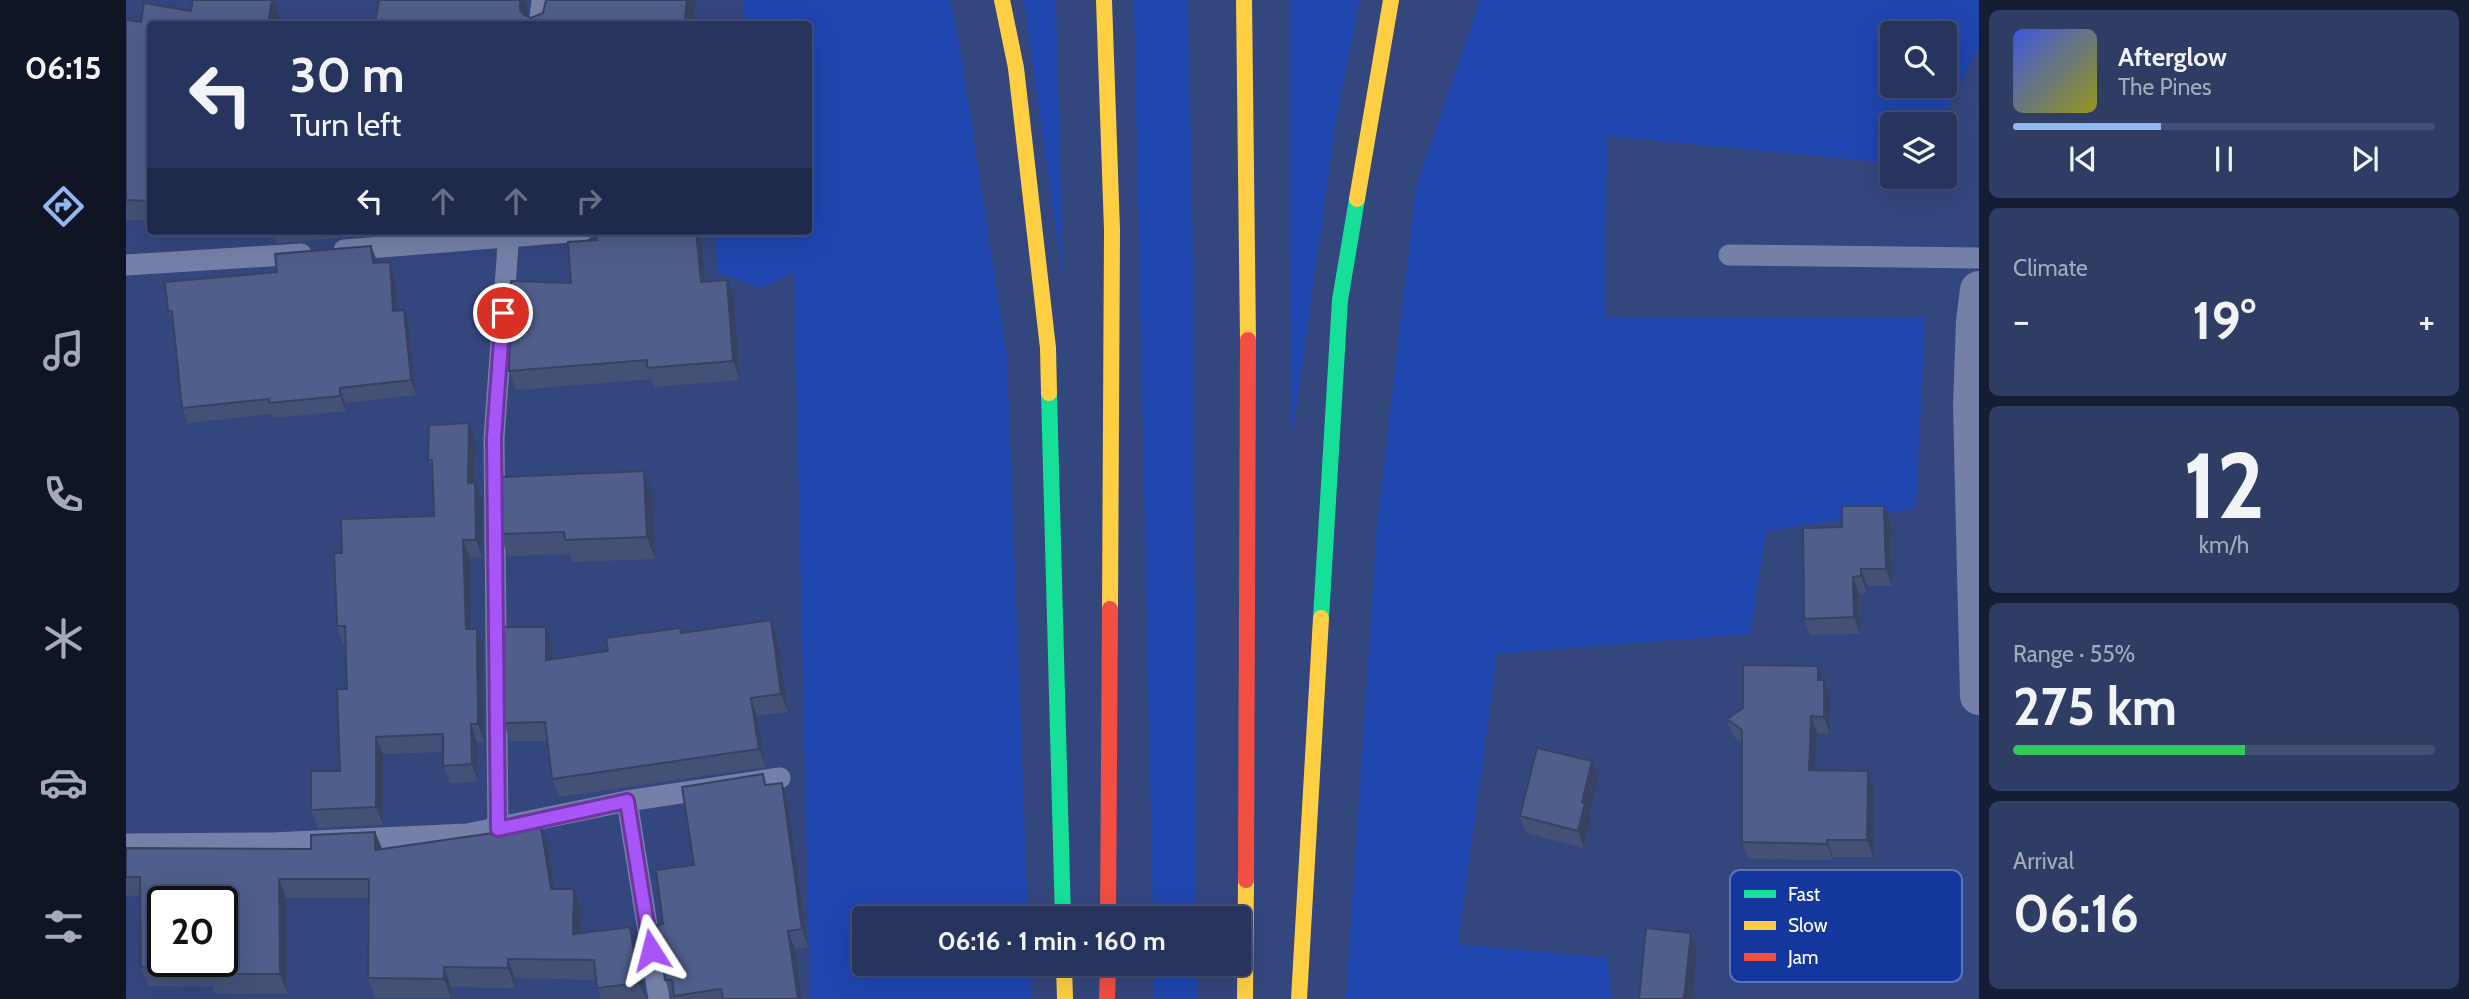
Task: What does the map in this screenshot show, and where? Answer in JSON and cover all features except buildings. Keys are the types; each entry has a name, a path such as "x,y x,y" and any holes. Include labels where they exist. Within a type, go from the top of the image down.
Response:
{"highway":[{"path":"1002,0 1016,68 1048,348 1063,906"},
{"path":"1104,0 1112,230 1108,906"},
{"path":"1244,0 1248,322 1245,999"},
{"path":"1299,999 1340,300 1391,0"},
{"path":"1064,976 1065,999"},
{"path":"1107,999 1108,976"}],"street":[{"path":"1979,290 1972,405 1979,696"}],"lane":[{"path":"539,21 542,2"},
{"path":"126,265 279,256 499,235"},
{"path":"498,829 494,438 509,235"},
{"path":"1729,255 1979,258"},
{"path":"126,844 272,843 467,834 627,801 780,778"},
{"path":"627,801 659,999"}],"shaded area":[{"path":"743,0 949,0 958,36 1007,357 1028,906 852,906 852,976 1030,976 1031,999 810,999 794,273 761,288 718,273 715,235 812,235 812,21 745,21"},
{"path":"1023,0 1056,0 1063,280 1025,8"},
{"path":"1134,0 1188,0 1193,256 1196,906 1153,906"},
{"path":"1289,0 1360,0 1336,119 1291,446"},
{"path":"1480,0 1979,0 1979,47 1957,90 1957,21 1880,21 1880,98 1953,98 1946,112 1880,112 1880,162 1607,136 1605,317 1925,317 1916,508 1766,531 1750,634 1497,654 1458,944 1607,958 1612,999 1346,999 1377,527 1416,188"},
{"path":"1154,976 1197,976 1197,999 1154,999"}],"traffic: fast":[{"path":"1321,618 1340,300 1357,199"},
{"path":"1049,393 1063,906"}],"traffic: slow":[{"path":"1002,0 1016,68 1048,348 1049,393"},
{"path":"1104,0 1112,230 1110,609"},
{"path":"1244,0 1248,340"},
{"path":"1357,199 1391,0"},
{"path":"1299,999 1321,618"},
{"path":"1245,999 1246,880"},
{"path":"1064,976 1065,999"}],"traffic: jam":[{"path":"1246,880 1248,340"},
{"path":"1108,906 1110,609"},
{"path":"1107,999 1108,976"}],"route":[{"path":"503,313 494,438 498,829 627,801 651,950"}]}
